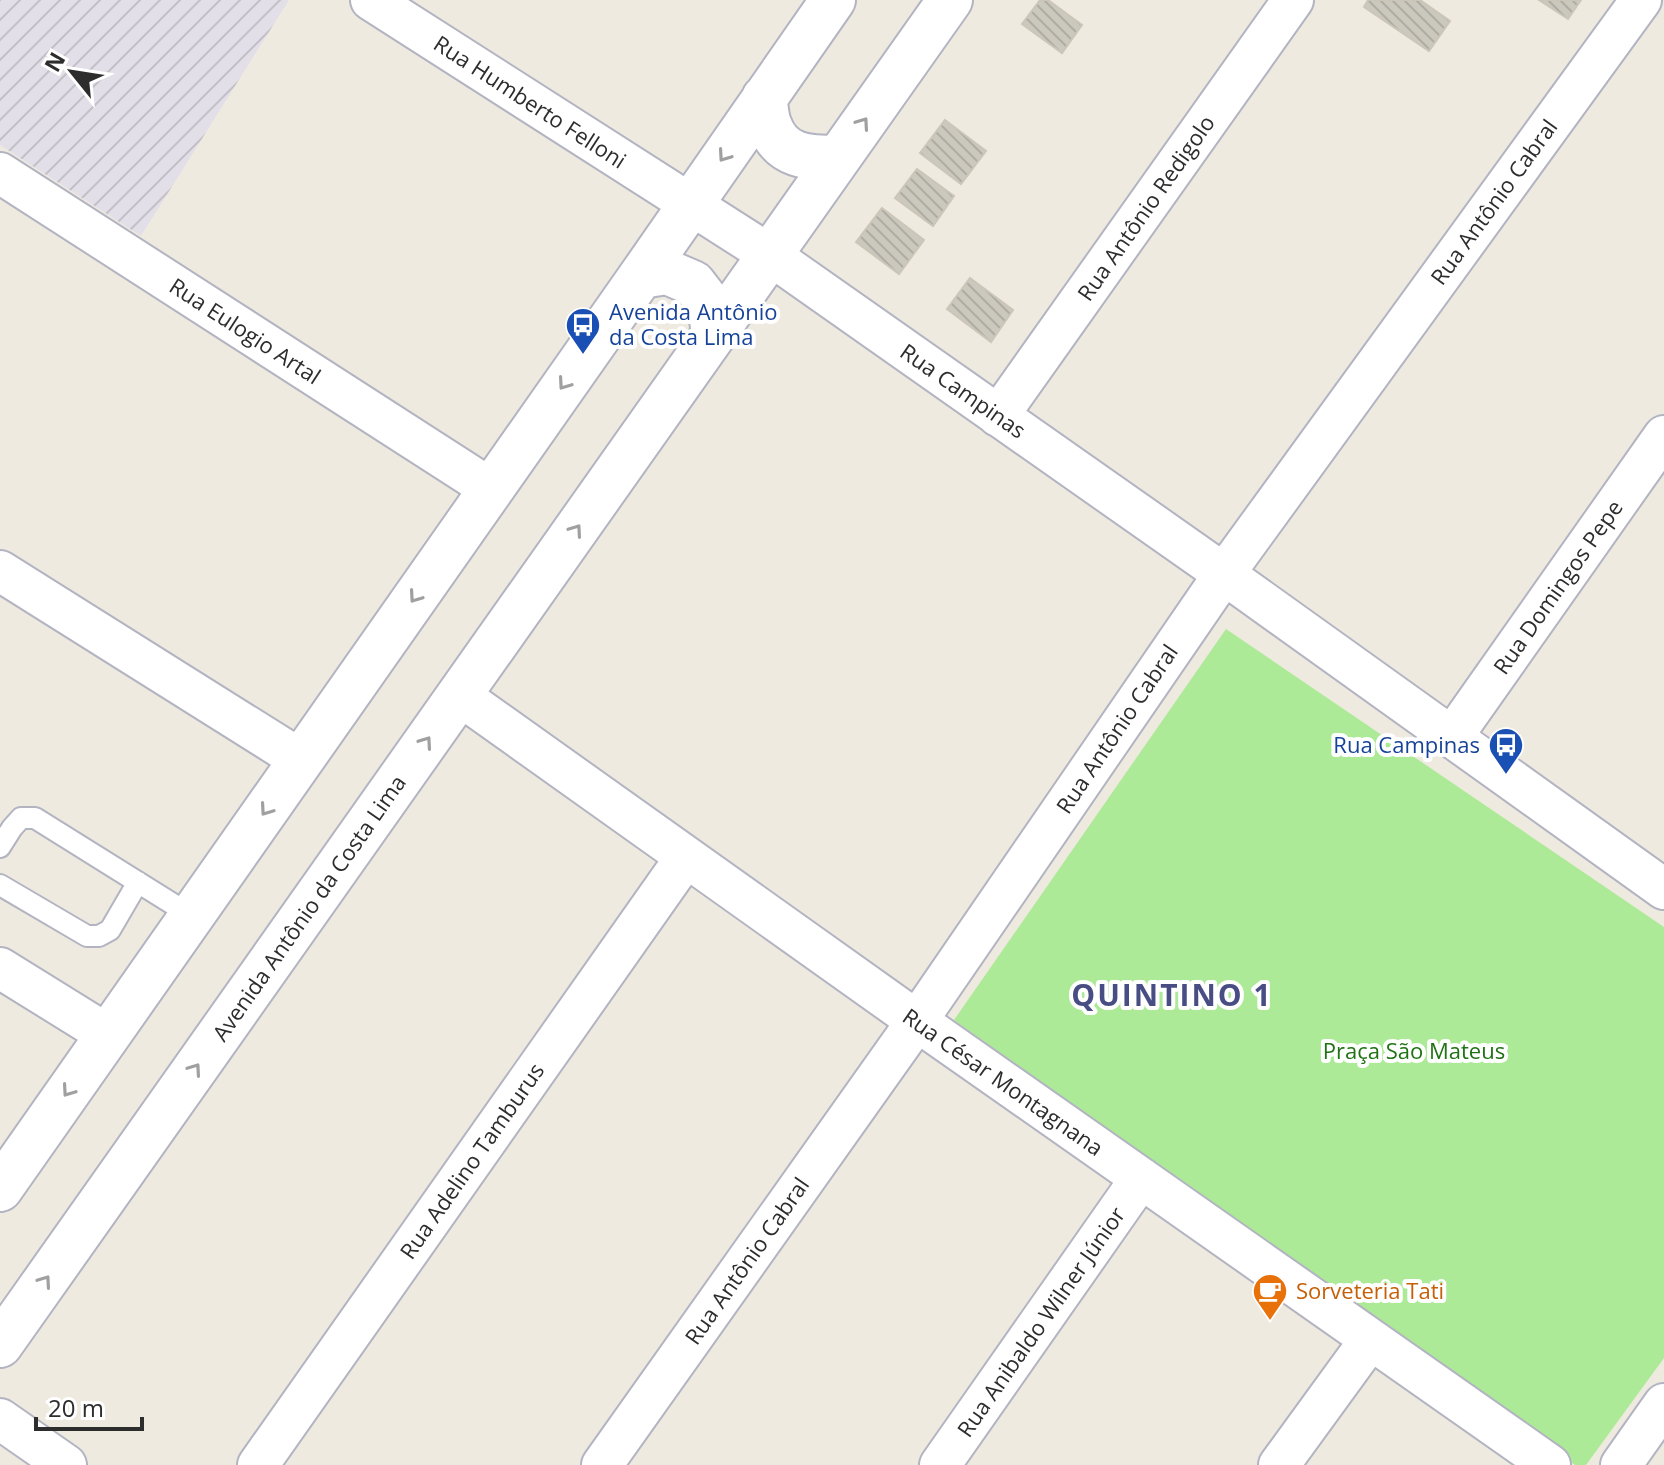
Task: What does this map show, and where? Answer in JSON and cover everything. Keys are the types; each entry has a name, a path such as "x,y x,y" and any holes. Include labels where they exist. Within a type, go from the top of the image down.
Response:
{"street":[{"name":"Rua Humberto Felloni","path":"371,0 689,205"},
{"path":"0,1189 833,0"},
{"name":"Avenida Antônio da Costa Lima","path":"0,1345 950,0"},
{"name":"Rua Antônio Redigolo","path":"998,416 1293,0"},
{"name":"Rua Antônio Cabral","path":"602,1465 917,1021 1224,574 1641,0"},
{"path":"764,98 769,125 784,148 809,158 838,158"},
{"name":"Rua Eulogio Artal","path":"0,173 491,489"},
{"name":"Rua Campinas","path":"689,205 770,255 1224,574 1664,889"},
{"path":"641,276 667,272 693,283 710,305 714,334"},
{"name":"Rua Domingos Pepe","path":"1452,737 1664,436"},
{"path":"0,571 301,760"},
{"name":"Rua César Montagnana","path":"459,695 1550,1465"},
{"name":"Rua Adelino Tamburus","path":"258,1465 686,857"},
{"path":"0,968 108,1035"},
{"name":"Rua Anibaldo Wilner Júnior","path":"940,1465 1141,1178"},
{"path":"1279,1465 1370,1340"},
{"path":"1621,1465 1664,1404"},
{"path":"0,1419 66,1465"}],"lane":[{"path":"0,847 21,818 35,818 192,916"},
{"path":"0,885 87,936 99,936 110,930 138,882"}],"shaded area":[{"path":"0,0 289,0 141,236 0,145"}],"green space":[{"name":"Praça São Mateus","path":"1226,629 1664,927 1664,1358 1586,1465 1575,1465 954,1020"}],"building":[{"path":"1040,0 1048,0 1082,25 1062,53 1022,24"},
{"path":"1368,0 1420,0 1450,21 1429,51 1364,7"},
{"path":"1539,0 1581,0 1568,19"},
{"path":"945,120 986,151 961,184 920,153"},
{"path":"917,169 954,196 933,226 895,198"},
{"path":"882,208 924,240 899,274 856,242"},
{"path":"970,278 1013,310 991,342 947,309"}],"place":[{"name":"Avenida Antônio da Costa Lima","path":"583,356"},
{"name":"Rua Campinas","path":"1506,776"},
{"name":"Sorveteria Tati","path":"1270,1322"}],"district":[{"name":"QUINTINO 1","path":"1172,996"}]}
